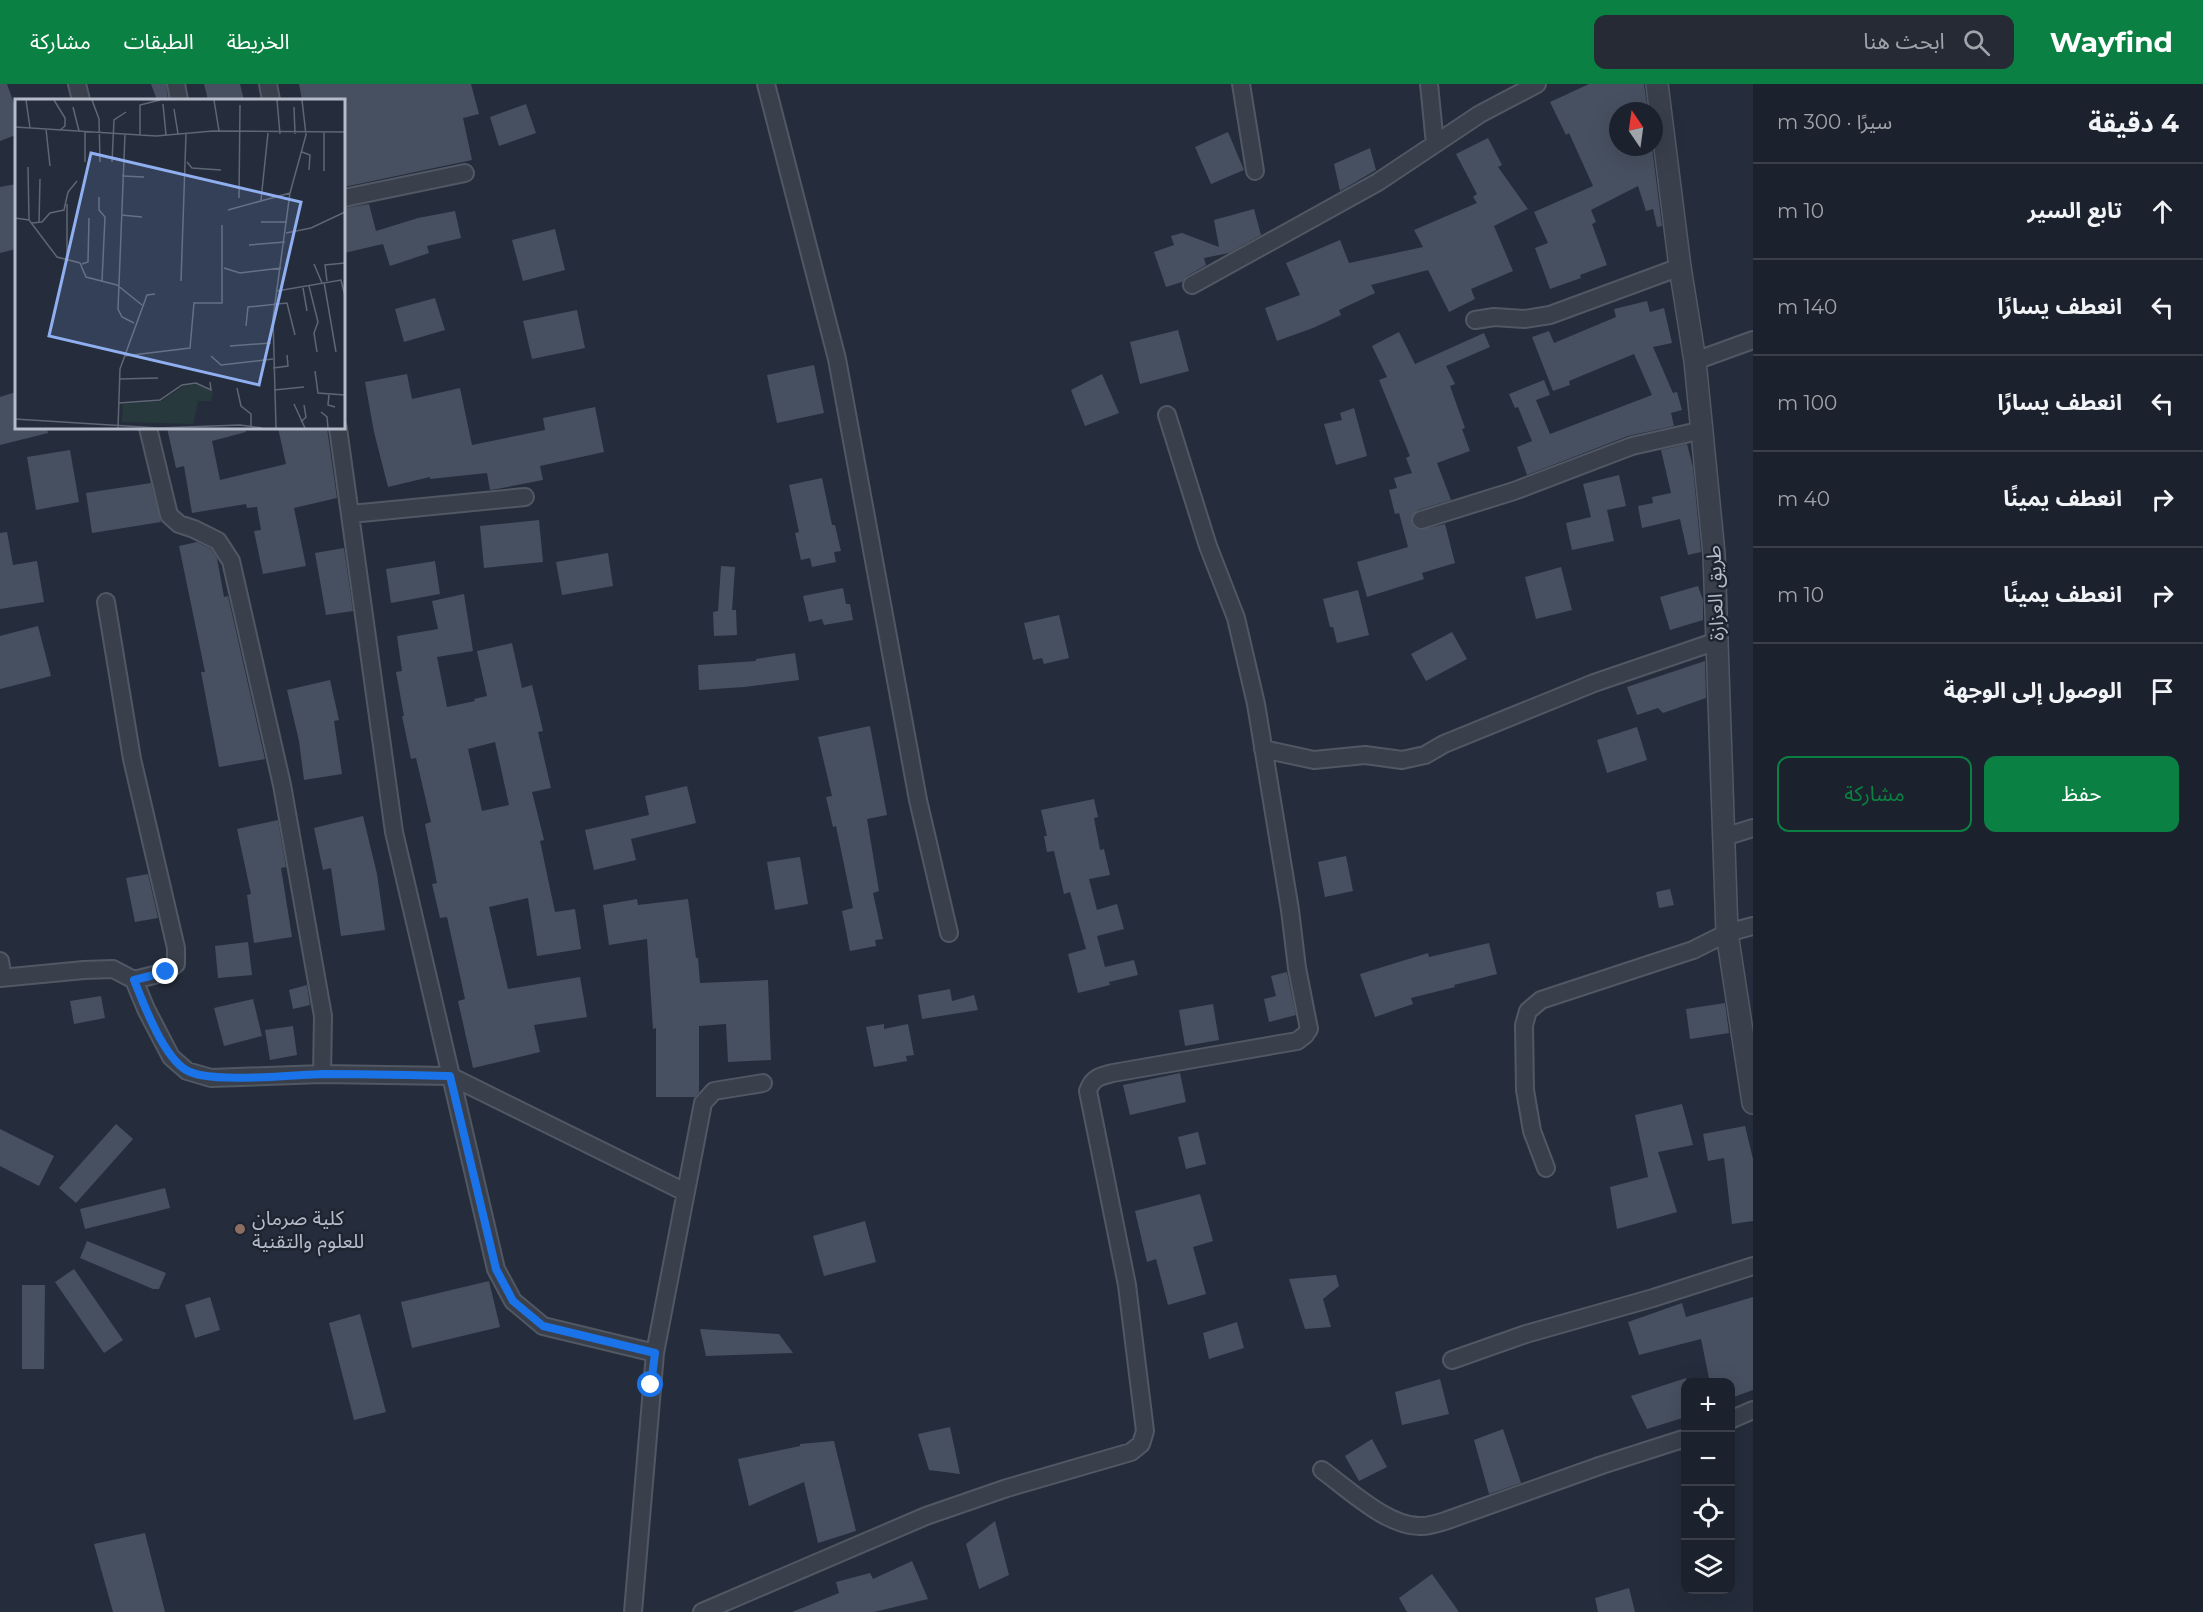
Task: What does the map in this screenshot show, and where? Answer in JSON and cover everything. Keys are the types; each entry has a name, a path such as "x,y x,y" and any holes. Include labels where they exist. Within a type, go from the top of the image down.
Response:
{"street":[{"path":"77,84 81,99"},
{"path":"176,84 179,99"},
{"path":"268,84 271,99"},
{"path":"766,84 837,359 918,800 949,933"},
{"path":"1241,84 1255,171"},
{"path":"1429,84 1435,144"},
{"path":"1192,285 1378,182 1480,114 1537,84"},
{"name":"طريق العزازة","path":"1657,84 1703,430 1714,554 1727,933 1753,1103"},
{"path":"345,198 465,173"},
{"path":"1475,320 1494,317 1524,319 1550,315 1680,267"},
{"path":"1695,361 1753,340"},
{"path":"702,1612 926,1516 1007,1488 1131,1452 1141,1444 1145,1431 1127,1285 1088,1091 1091,1082 1100,1076 1297,1041 1309,1029 1297,968 1290,910 1256,704 1236,618 1208,546 1167,415"},
{"path":"148,429 169,515 179,524 218,541 231,561 282,785 323,1016 322,1074"},
{"path":"338,429 394,832 496,1269 513,1301 543,1326 655,1353"},
{"path":"1421,520 1514,491 1632,446 1703,430"},
{"path":"351,514 525,497"},
{"path":"106,602 132,759 176,948 176,964 166,972 134,980"},
{"path":"1263,749 1314,760 1365,755 1402,760 1425,755 1444,744 1593,683 1717,641"},
{"path":"1724,837 1753,828"},
{"path":"1546,1168 1533,1131 1525,1090 1524,1025 1528,1011 1541,1000 1693,950 1727,933 1753,926"},
{"path":"0,961 2,978 113,969 134,980 171,1057 187,1071 211,1078 322,1074 450,1076 685,1192"},
{"path":"633,1612 655,1353 704,1102 714,1091 763,1083"},
{"path":"1452,1360 1526,1334 1653,1298 1753,1266"},
{"path":"1735,1418 1753,1410"},
{"path":"1322,1470 1382,1513 1402,1524 1423,1526 1445,1521 1681,1440"}],"building":[{"path":"0,84 7,84 15,106 15,135 0,141"},
{"path":"151,84 166,84 168,99 157,99"},
{"path":"204,84 240,84 244,99 208,99"},
{"path":"299,84 471,84 479,114 463,118 472,160 345,187 345,99 302,99"},
{"path":"1589,84 1644,84 1647,102 1609,102 1609,156 1653,156 1662,226 1657,227 1653,209 1646,211 1638,186 1591,210 1596,222 1592,224 1607,265 1580,275 1581,278 1550,289 1535,248 1548,243 1534,212 1593,186 1569,133 1566,135 1550,102"},
{"path":"526,104 536,133 499,146 490,117"},
{"path":"1228,132 1244,170 1211,184 1195,147"},
{"path":"1488,138 1502,165 1498,167 1528,209 1494,226 1513,271 1471,289 1475,299 1449,312 1428,270 1371,285 1375,293 1339,310 1341,315 1277,341 1265,308 1300,295 1286,263 1340,240 1349,263 1423,247 1414,230 1477,203 1473,197 1477,194 1456,154"},
{"path":"1370,148 1376,170 1340,191 1334,164"},
{"path":"15,184 15,249 0,253 0,187"},
{"path":"369,204 376,231 418,218 455,211 461,238 427,246 429,253 390,266 383,244 345,253 345,208"},
{"path":"1254,209 1261,235 1229,253 1204,258 1206,265 1187,276 1182,282 1166,287 1154,252 1174,245 1171,236 1182,233 1219,247 1214,220"},
{"path":"555,229 565,270 523,281 512,240"},
{"path":"435,298 445,330 404,342 395,309"},
{"path":"1647,301 1650,312 1664,308 1672,343 1653,347 1673,393 1677,392 1682,410 1671,413 1674,426 1628,436 1527,475 1517,447 1532,441 1518,407 1515,408 1509,394 1544,380 1550,395 1536,400 1550,434 1652,395 1634,354 1569,381 1570,385 1553,391 1532,337 1549,331 1554,343 1616,317 1614,309"},
{"path":"577,310 585,348 532,359 523,321"},
{"path":"1178,330 1189,371 1140,384 1130,342"},
{"path":"1399,332 1415,364 1484,333 1490,347 1446,366 1455,384 1450,386 1465,428 1462,429 1470,451 1437,463 1451,500 1418,510 1411,518 1414,527 1419,530 1445,524 1455,563 1422,573 1424,579 1367,597 1357,562 1408,547 1399,513 1395,514 1389,490 1397,488 1394,478 1412,473 1406,458 1410,456 1379,380 1387,377 1372,346"},
{"path":"814,365 824,413 777,423 767,375"},
{"path":"407,374 412,399 460,388 472,445 545,430 543,418 595,407 604,452 540,466 543,480 497,489 490,490 487,473 430,479 430,477 388,487 374,432 365,382"},
{"path":"1102,374 1119,413 1085,426 1071,390"},
{"path":"15,392 15,429 47,429 48,433 0,445 0,397"},
{"path":"1354,408 1367,456 1336,465 1324,424 1342,420 1340,413"},
{"path":"167,429 245,429 246,432 212,441 220,480 286,464 278,429 327,429 337,498 294,508 306,566 263,574 254,531 261,530 257,507 247,508 246,504 192,513 184,466 176,468"},
{"path":"1687,444 1693,467 1701,552 1688,555 1680,519 1642,528 1638,506 1653,503 1652,497 1671,493 1661,450"},
{"path":"70,450 79,502 36,510 27,457"},
{"path":"1619,475 1626,506 1607,510 1614,541 1572,550 1566,523 1591,517 1583,484"},
{"path":"822,478 832,525 835,525 841,551 834,552 836,562 812,567 810,558 801,560 795,533 799,532 789,485"},
{"path":"151,483 161,522 92,533 86,493"},
{"path":"539,520 543,562 484,568 480,526"},
{"path":"7,532 13,565 37,561 44,602 0,609 0,533"},
{"path":"197,542 211,549 217,558 224,597 228,596 265,759 219,767 201,672 205,672 179,546"},
{"path":"344,548 353,611 326,615 315,553"},
{"path":"608,553 613,586 562,595 556,562"},
{"path":"435,561 440,594 391,603 386,569"},
{"path":"721,566 735,567 732,610 736,610 737,635 714,636 713,612 718,611"},
{"path":"1561,567 1572,610 1536,619 1525,577"},
{"path":"1698,586 1703,600 1703,620 1670,630 1660,597"},
{"path":"843,588 846,604 850,604 853,620 824,625 822,619 809,622 803,596"},
{"path":"1358,590 1369,635 1337,643 1333,627 1330,627 1323,599"},
{"path":"464,594 473,651 437,657 447,707 487,696 477,651 512,643 522,688 532,685 543,731 538,732 551,788 532,792 544,840 540,841 555,912 575,909 581,949 537,956 528,898 489,907 508,989 580,977 587,1017 534,1025 540,1052 473,1068 458,1001 465,999 447,917 440,918 432,884 437,883 425,824 431,822 416,758 411,759 396,672 402,671 397,636 438,629 432,601","holes":["495,742 509,805 482,811 468,749"]},
{"path":"1059,615 1069,658 1044,664 1042,658 1033,660 1024,623"},
{"path":"38,626 51,676 0,689 0,636"},
{"path":"1452,632 1467,659 1426,681 1411,654"},
{"path":"795,653 799,680 699,690 698,665 756,661 756,659"},
{"path":"1705,661 1706,698 1663,713 1658,708 1637,715 1627,687"},
{"path":"330,680 339,720 334,721 342,774 304,780 299,741 287,690"},
{"path":"870,726 887,815 867,819 879,891 873,893 883,939 875,940 876,946 850,951 842,911 853,908 836,826 833,827 826,797 832,796 818,737"},
{"path":"1637,727 1647,760 1607,773 1597,740"},
{"path":"687,786 696,823 631,839 636,860 594,870 585,830 649,815 645,796"},
{"path":"1094,799 1098,817 1094,818 1100,850 1104,849 1110,875 1089,879 1097,910 1117,904 1124,929 1097,936 1105,967 1134,960 1138,975 1078,993 1068,954 1086,949 1070,892 1064,894 1054,851 1047,852 1044,836 1047,836 1041,810"},
{"path":"363,816 377,874 385,930 341,936 331,868 323,870 314,828"},
{"path":"278,820 286,867 281,868 292,937 254,943 247,895 251,894 237,829"},
{"path":"1346,856 1353,891 1325,897 1318,862"},
{"path":"800,857 808,904 775,910 767,862"},
{"path":"148,874 158,918 135,922 126,878"},
{"path":"1670,889 1674,905 1659,908 1656,892"},
{"path":"637,899 638,905 688,899 700,983 768,980 771,1060 728,1062 726,1024 699,1026 699,1092 695,1097 656,1097 656,1028 653,1029 647,939 609,945 603,905"},
{"path":"248,942 252,975 218,978 215,946"},
{"path":"1489,943 1497,974 1411,998 1413,1004 1375,1017 1360,974 1428,953 1429,957"},
{"path":"1287,972 1296,1015 1269,1022 1264,999 1276,996 1271,976"},
{"path":"307,985 310,1005 293,1009 289,990"},
{"path":"950,989 952,1001 974,995 978,1010 922,1019 918,995"},
{"path":"101,996 105,1018 74,1024 70,1001"},
{"path":"253,999 262,1036 224,1046 214,1008"},
{"path":"1725,1003 1729,1033 1690,1039 1686,1009"},
{"path":"1213,1004 1219,1040 1185,1046 1179,1010"},
{"path":"884,1024 884,1029 908,1024 914,1055 906,1056 907,1061 874,1067 866,1027"},
{"path":"293,1026 297,1055 270,1060 265,1030"},
{"path":"1180,1073 1186,1102 1130,1115 1123,1085"},
{"path":"1682,1104 1693,1145 1658,1152 1677,1212 1617,1229 1610,1187 1648,1177 1635,1115"},
{"path":"116,1124 133,1139 76,1203 59,1188"},
{"path":"1745,1126 1753,1159 1753,1221 1732,1224 1724,1158 1708,1161 1703,1134"},
{"path":"0,1129 54,1156 39,1186 0,1166"},
{"path":"1198,1132 1206,1164 1186,1169 1178,1137"},
{"path":"165,1188 170,1208 85,1229 80,1209"},
{"path":"1200,1194 1213,1241 1193,1247 1206,1294 1168,1305 1156,1259 1147,1262 1135,1211"},
{"path":"865,1221 876,1262 824,1276 813,1236"},
{"path":"87,1241 166,1273 159,1289 153,1289 80,1258"},
{"path":"74,1269 123,1340 104,1353 55,1282"},
{"path":"1336,1275 1339,1286 1323,1299 1331,1327 1305,1329 1289,1279"},
{"path":"489,1281 500,1327 412,1348 401,1302"},
{"path":"22,1285 45,1285 44,1369 22,1369"},
{"path":"210,1297 220,1330 195,1338 185,1305"},
{"path":"1753,1297 1753,1390 1735,1397 1735,1378 1709,1378 1701,1339 1639,1355 1628,1322 1682,1303 1686,1317"},
{"path":"360,1314 386,1412 354,1420 329,1323"},
{"path":"1237,1322 1244,1348 1209,1359 1203,1333"},
{"path":"700,1329 779,1334 793,1353 706,1356"},
{"path":"1440,1379 1449,1414 1402,1425 1395,1392"},
{"path":"1681,1380 1681,1419 1647,1429 1631,1396"},
{"path":"950,1427 960,1474 929,1470 918,1434"},
{"path":"1503,1429 1521,1483 1489,1494 1474,1440"},
{"path":"1372,1439 1387,1467 1359,1481 1345,1456"},
{"path":"834,1441 856,1531 818,1543 804,1482 749,1506 738,1459 800,1446 800,1444"},
{"path":"995,1521 1009,1575 979,1589 966,1544"},
{"path":"145,1533 165,1612 113,1612 94,1544"},
{"path":"912,1561 928,1599 874,1612 792,1612 839,1593 836,1582 870,1573 873,1579"},
{"path":"1432,1574 1459,1612 1407,1612 1399,1598"},
{"path":"1629,1588 1635,1612 1598,1612 1595,1598"}],"place":[{"name":"كلية صرمان للعلوم والتقنية","path":"240,1229"}],"route":[{"path":"166,972 134,980 171,1057 187,1071 211,1078 322,1074 450,1076 496,1269 513,1301 543,1326 655,1353 651,1385"}]}
